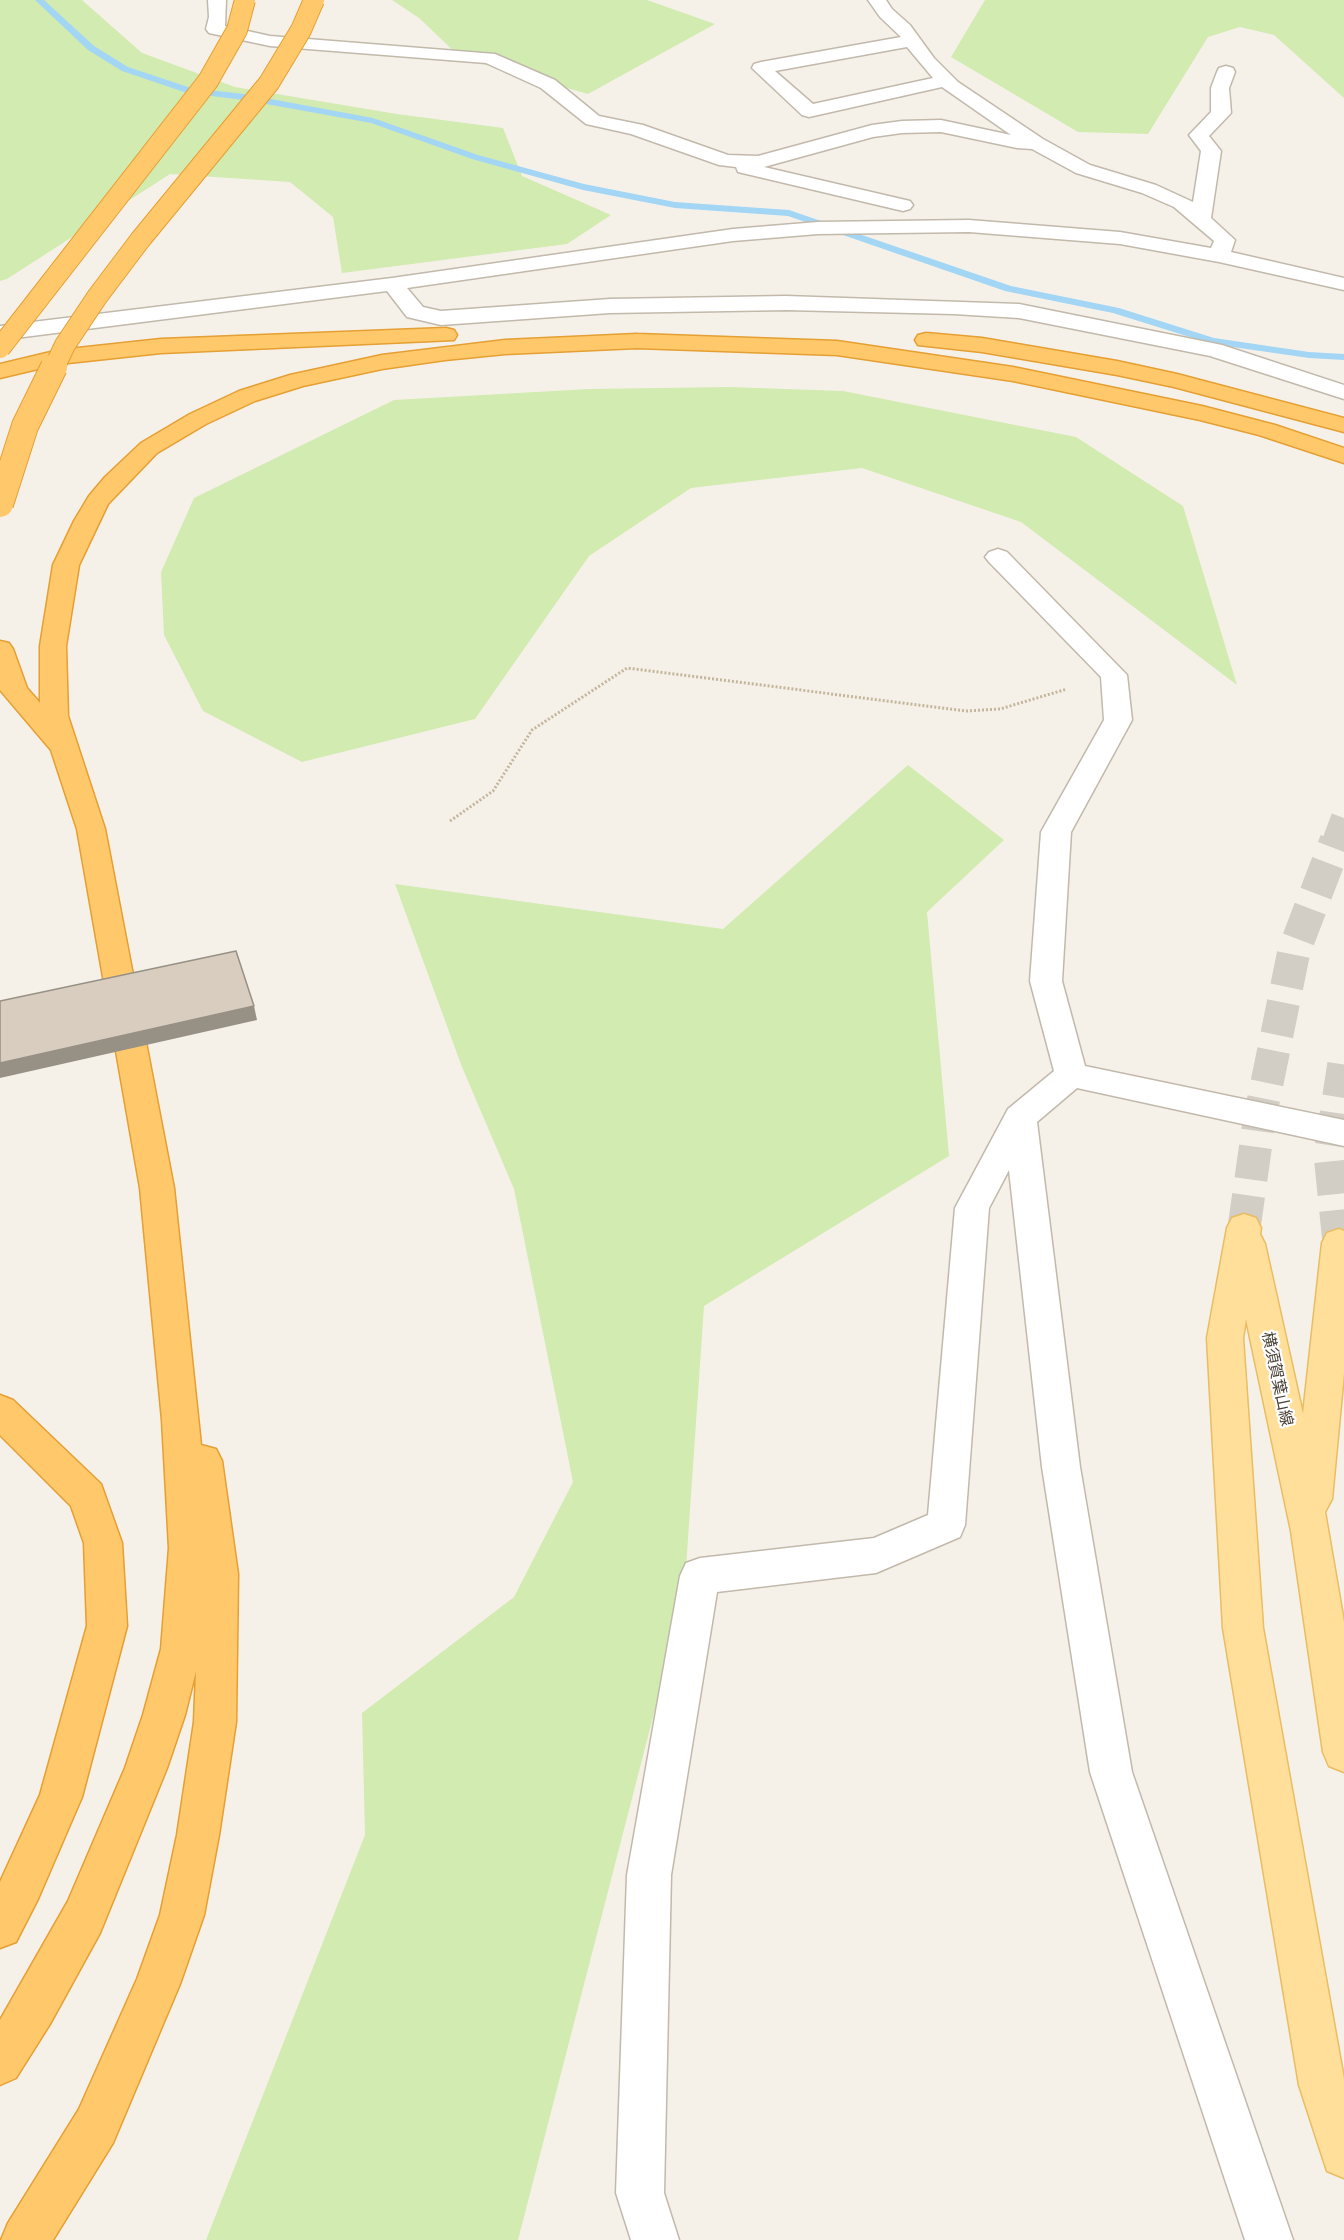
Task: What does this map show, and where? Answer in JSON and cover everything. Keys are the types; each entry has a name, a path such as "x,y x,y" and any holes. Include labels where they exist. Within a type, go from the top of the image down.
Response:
{"highway":[{"path":"0,348 208,81 237,30 245,0"},
{"path":"0,504 25,426 65,345 97,297 140,240 269,83 301,30 314,0"},
{"path":"0,371 59,357 161,346 653,327 754,328 982,345 1055,357 1177,381 1344,425"},
{"path":"25,2240 96,2126 158,1984 182,1915 198,1835 215,1722 218,1574 186,1345 91,829 54,716 53,646 66,565 98,501 129,465 172,433 247,396 298,380 382,362 505,347 637,341 837,348 1013,374 1127,397 1267,430 1344,456"},
{"path":"0,649 14,690 62,746"},
{"path":"0,2062 34,2008 84,1917 146,1768 164,1715 181,1649 188,1548 181,1420 157,1188"},
{"path":"0,1411 87,1496 103,1543 106,1626 61,1797 23,1884 0,1926"}],"main road":[{"name":"横須賀葉山線","path":"1344,1752 1310,1531 1244,1228 1225,1338 1242,1628 1322,2085 1344,2154"},
{"name":"横須賀葉山線","path":"1310,1531 1341,1259"}],"street":[{"path":"217,0 218,17 215,29 270,40 489,58 549,84 579,111 593,120 636,129 726,160 748,170 903,205"},
{"path":"877,0 946,81 1036,144 1083,169 1149,189 1181,203 1225,240 1219,256"},
{"path":"911,41 761,68 809,111 946,81"},
{"path":"1200,221 1211,151 1200,135 1221,113 1220,88 1226,72"},
{"path":"726,160 759,162 872,131 902,127 941,126 1036,144"},
{"path":"0,333 392,284 733,235 895,225 969,226 1120,238 1219,256 1344,284"},
{"path":"392,284 415,312 441,318 610,306 786,303 1019,311 1214,350 1344,392"},
{"path":"1301,378 1344,372"},
{"path":"998,557 1114,675 1118,720 1056,832 1046,981 1071,1076"},
{"path":"655,2240 640,2193 649,1875 700,1576 876,1556 946,1525 972,1208 1020,1118 1071,1076"},
{"path":"1071,1076 1344,1133"},
{"path":"1020,1118 1061,1467 1111,1772 1269,2240"}],"path":[{"path":"450,821 493,791 532,730 627,668 966,711 1000,709 1114,675"}],"green space":[{"path":"0,0 82,0 142,53 235,87 397,114 503,128 522,176 611,215 567,244 342,273 333,217 290,182 170,174 7,279 0,281"},
{"path":"392,0 647,0 715,24 588,94 461,58 419,18"},
{"path":"985,0 1344,0 1344,98 1274,35 1240,27 1208,37 1148,134 1078,132 951,57"},
{"path":"729,387 843,391 1076,437 1183,506 1237,685 1021,522 862,468 691,488 589,556 475,719 302,762 203,711 164,635 161,572 194,498 394,400 589,389"},
{"path":"908,765 1004,840 927,912 949,1156 704,1306 684,1597 518,2240 206,2240 365,1835 362,1713 514,1597 573,1482 514,1189 462,1067 395,884 723,929"}],"building":[{"path":"236,951 254,1006 0,1063 0,1001"}],"waterway":[{"path":"39,0 91,48 125,69 190,91 244,97 373,121 475,157 583,187 675,205 789,213 1009,289 1115,310 1212,341 1309,355 1344,357"}],"tunnel":[{"path":"1335,842 1344,818"},
{"path":"1244,1228 1259,1122 1294,951 1336,841"},
{"path":"1339,1243 1330,1154 1344,1063"}]}
